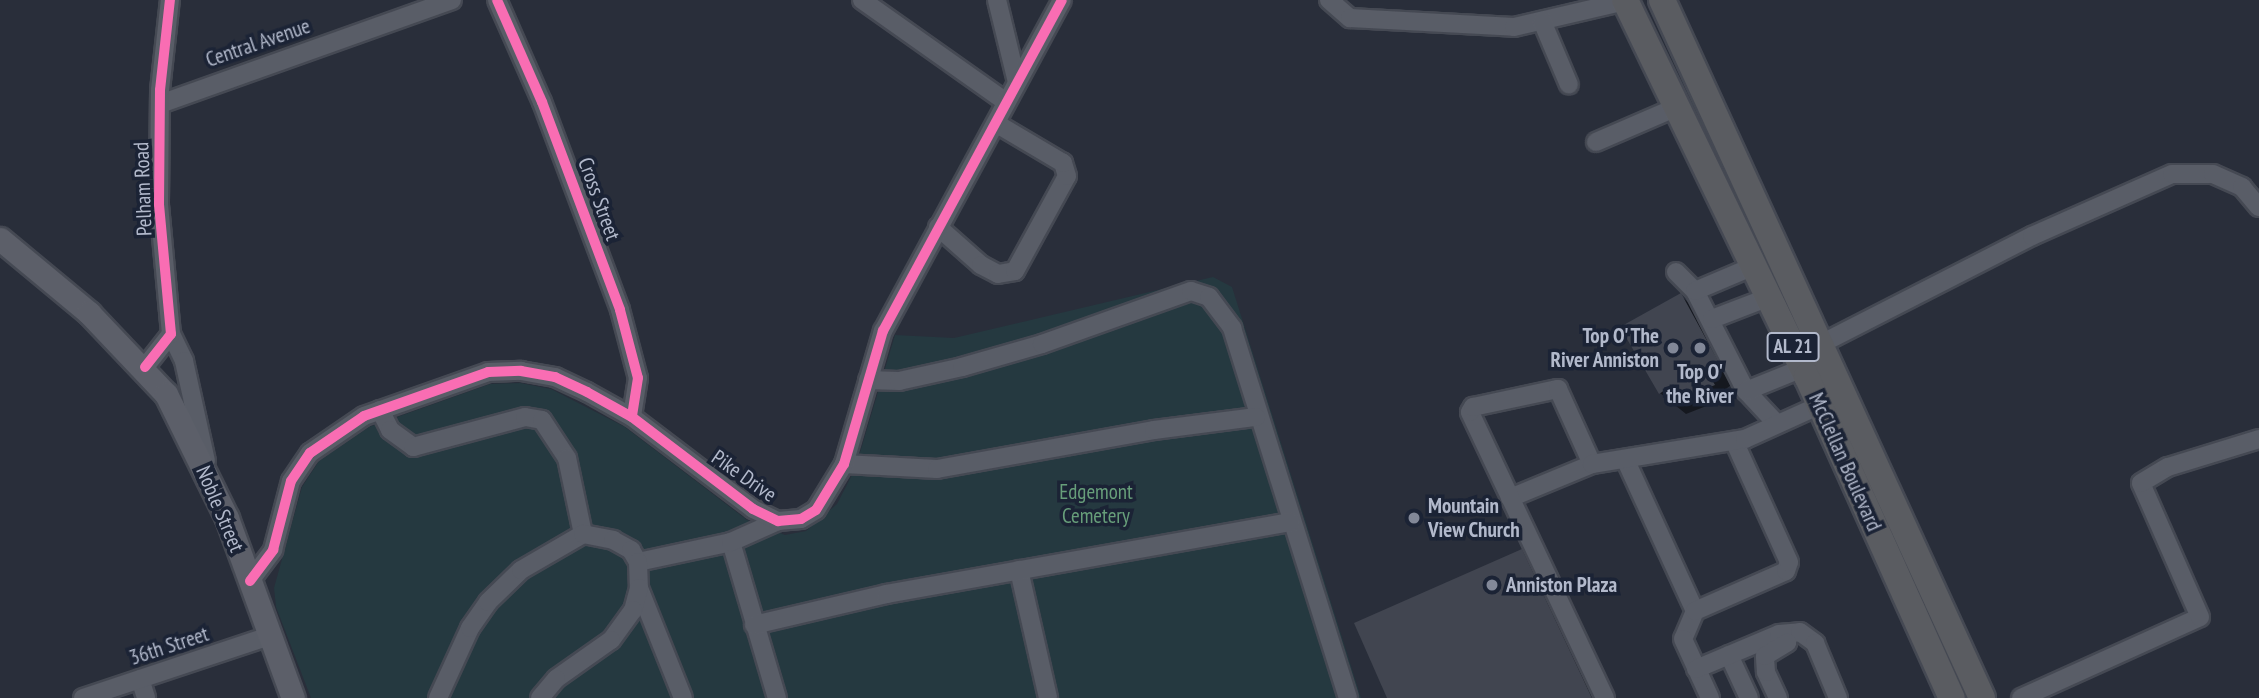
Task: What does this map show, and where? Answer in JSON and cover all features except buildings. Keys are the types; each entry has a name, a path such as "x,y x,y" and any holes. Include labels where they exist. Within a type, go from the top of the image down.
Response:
{"highway":[{"name":"McClellan Boulevard","path":"1662,0 1819,345 1831,400 1952,698"},
{"name":"McClellan Boulevard","path":"1627,1 1803,368 1831,400 1982,698"}],"main road":[{"name":"Noble Street","path":"0,239 48,275 145,367 166,394 211,482 293,698"}],"street":[{"name":"Pelham Road","path":"170,0 160,104 159,204 171,334 184,361 211,482"},
{"name":"Central Avenue","path":"160,104 452,0"},
{"name":"Cross Street","path":"497,0 542,102 620,310 638,378 632,417"},
{"path":"862,0 1006,102"},
{"path":"997,0 1017,82"},
{"name":"Pike Drive","path":"250,581 273,550 287,492 310,453 335,432 380,410 456,380 521,371 555,377 632,417 753,509 778,521 801,519 816,510 844,464 883,331 1062,0"},
{"path":"1329,0 1350,18 1449,26 1514,27 1627,1"},
{"path":"1542,21 1569,85"},
{"path":"1596,142 1677,107"},
{"path":"938,227 981,265 998,274 1015,271 1066,176 1063,163 997,124"},
{"path":"1819,345 2044,230 2172,174 2213,174 2242,187 2259,207"},
{"path":"1695,291 1754,266"},
{"path":"1676,272 1695,291 1712,319 1746,391 1777,424"},
{"path":"868,380 900,381 1015,352 1191,291 1209,297 1232,328 1256,416 1348,698"},
{"path":"1712,319 1769,297"},
{"path":"145,367 171,334"},
{"path":"1746,391 1803,368"},
{"path":"1592,464 1558,389 1473,407 1470,412 1605,698"},
{"path":"1510,498 1592,464 1626,461 1734,441 1831,400"},
{"path":"380,410 390,430 413,447 525,417 542,420 567,458 583,534"},
{"path":"844,464 937,469 1154,430 1256,416"},
{"path":"2021,698 2200,617 2141,483 2168,467 2259,439"},
{"path":"1710,698 1683,639 1695,611 1786,571 1789,562 1734,441"},
{"path":"1626,461 1695,611"},
{"path":"638,562 731,542 778,521"},
{"path":"754,625 886,594 1291,522"},
{"path":"438,698 454,654 488,602 537,558 583,534 613,540 631,550 638,562 639,588 633,610 611,640 556,678 540,698"},
{"path":"731,542 777,698"},
{"path":"1019,570 1048,698"},
{"path":"639,588 683,698"},
{"path":"1696,669 1779,634 1800,632 1815,643 1838,698"},
{"name":"36th Street","path":"83,698 269,636"},
{"path":"1778,698 1766,672 1765,656 1787,642 1802,644 1816,670 1830,679"},
{"path":"1729,655 1749,698"},
{"path":"140,679 146,698"}],"green space":[{"name":"Edgemont Cemetery","path":"1213,277 1232,287 1361,698 311,698 276,607 274,588 302,487 319,461 369,427 490,384 520,383 551,389 625,427 747,520 785,535 806,531 837,504 855,469 895,335 954,338"}],"cycle path":[{"path":"145,367 171,334 159,204 160,90 170,0"},
{"path":"497,0 542,102 620,310 638,378 632,417"},
{"path":"250,581 273,550 291,481 310,453 364,416 488,372 521,371 555,377 587,392 632,417 753,509 778,521 801,519 816,510 844,464 883,331 1062,0"}],"place":[{"name":"Top O' The River Anniston","path":"1673,348"},
{"name":"Top O' the River","path":"1700,348"},
{"name":"Mountain View Church","path":"1414,518"},
{"name":"Anniston Plaza","path":"1492,585"}]}
